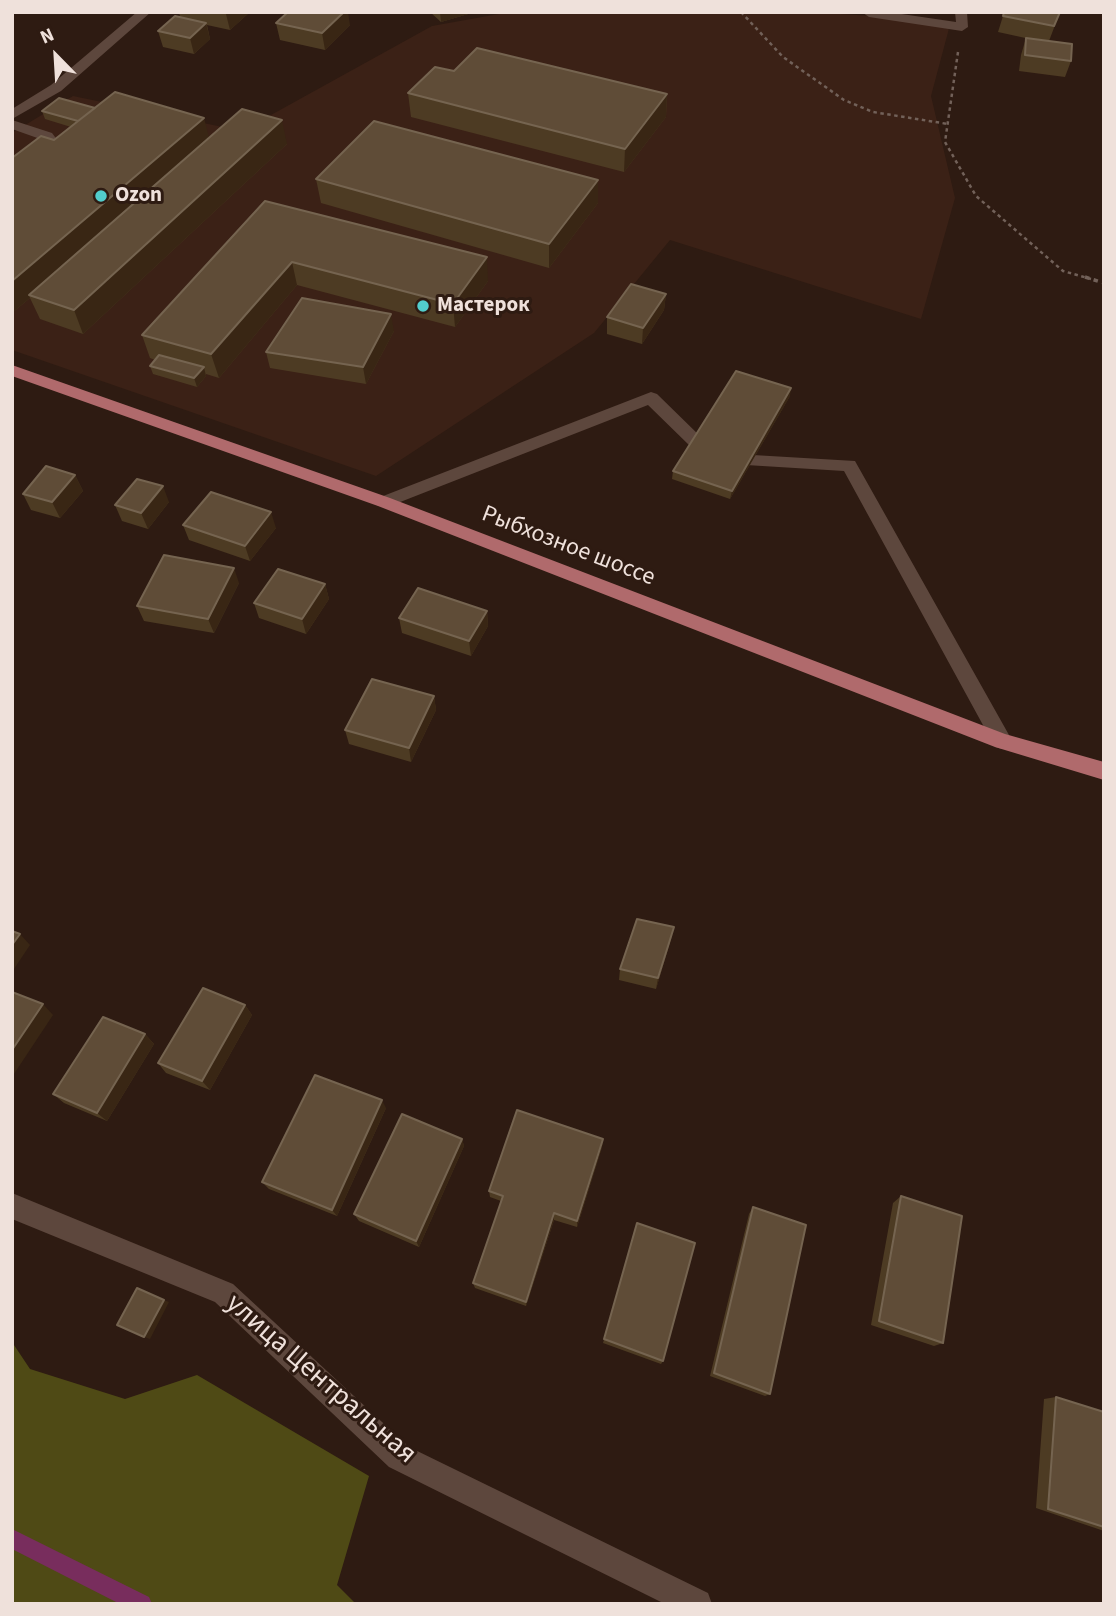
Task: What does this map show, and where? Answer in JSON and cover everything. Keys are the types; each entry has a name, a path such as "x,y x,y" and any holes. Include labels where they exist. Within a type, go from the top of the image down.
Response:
{"main road":[{"name":"Рыбхозное шоссе","path":"12,370 384,502 1002,741 1104,771"}],"street":[{"path":"12,115 56,88 145,12"},
{"path":"868,12 962,27 961,12"},
{"path":"12,124 47,136 51,141 12,172"},
{"path":"384,502 651,398 696,442 752,461 849,465 1002,741"},
{"name":"улица Центральная","path":"12,1206 224,1293 399,1457 696,1604"}],"path":[{"path":"741,12 783,57 844,100 873,112 948,124"},
{"path":"962,27 945,142 976,195 1063,271 1104,283"}],"shaded area":[{"path":"510,12 810,12 951,21 931,96 955,198 921,319 670,240 594,333 376,476 12,350 12,133 73,96 242,131 432,26"},
{"path":"12,1342 30,1369 125,1399 197,1375 369,1476 337,1585 356,1604 12,1604"}],"building":[{"path":"288,12 344,12 322,33 276,23"},
{"path":"1004,12 1060,12 1054,26 1003,16"},
{"path":"175,16 206,23 190,38 158,31"},
{"path":"1026,38 1072,44 1071,61 1025,55"},
{"path":"477,48 667,94 625,149 408,93 435,67 454,71"},
{"path":"115,92 204,118 12,281 12,158 41,136 54,140"},
{"path":"59,98 95,108 78,121 42,111"},
{"path":"242,109 282,120 74,310 29,295"},
{"path":"374,121 598,180 549,244 316,179"},
{"path":"265,201 487,257 453,304 292,262 211,354 142,335"},
{"path":"631,284 666,294 643,328 607,317"},
{"path":"302,298 391,314 363,367 266,352"},
{"path":"159,355 204,367 194,378 150,366"},
{"path":"736,371 791,388 732,491 673,471"},
{"path":"46,466 75,475 52,502 23,494"},
{"path":"137,479 163,486 141,513 115,505"},
{"path":"211,492 271,512 245,546 183,525"},
{"path":"164,555 234,568 208,619 137,606"},
{"path":"278,569 325,584 302,619 254,603"},
{"path":"418,588 487,611 469,641 399,618"},
{"path":"372,679 434,696 409,748 345,730"},
{"path":"637,919 674,927 658,978 620,969"},
{"path":"12,931 20,934 12,945"},
{"path":"203,988 245,1005 202,1081 158,1063"},
{"path":"12,992 43,1004 12,1050"},
{"path":"103,1017 145,1034 97,1113 53,1094"},
{"path":"315,1075 382,1100 332,1210 262,1182"},
{"path":"517,1110 603,1139 577,1221 554,1213 526,1302 473,1283 503,1196 489,1191"},
{"path":"402,1114 462,1139 416,1241 354,1214"},
{"path":"901,1196 962,1216 943,1343 879,1321"},
{"path":"753,1207 806,1225 770,1394 714,1373"},
{"path":"637,1223 695,1243 663,1361 604,1339"},
{"path":"137,1288 164,1300 144,1337 117,1325"},
{"path":"1056,1397 1104,1412 1104,1527 1048,1509"}],"waterway":[{"path":"12,1539 142,1604"}],"place":[{"name":"Ozon","path":"101,196"},
{"name":"Мастерок","path":"423,306"}]}
